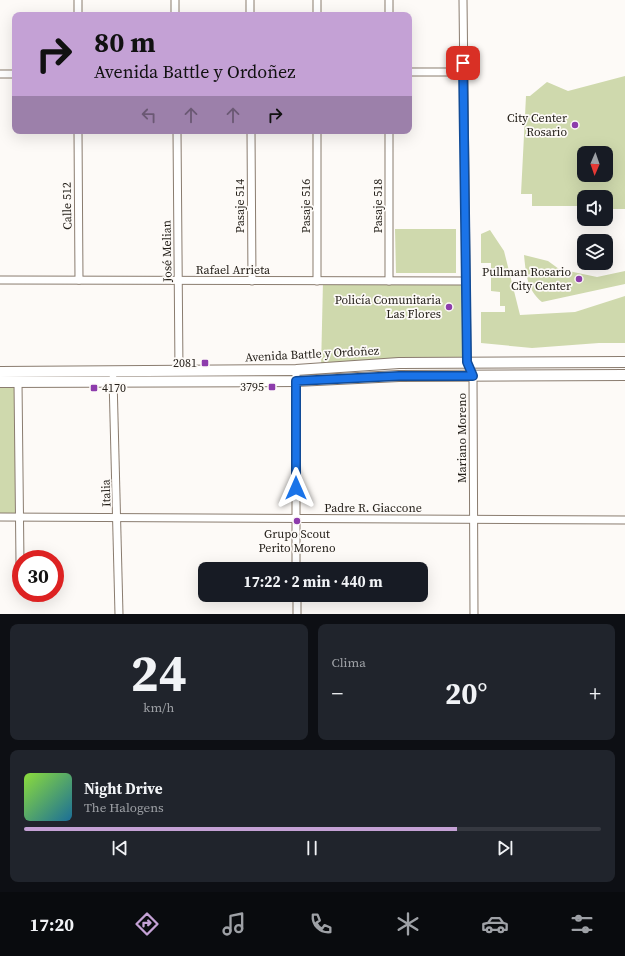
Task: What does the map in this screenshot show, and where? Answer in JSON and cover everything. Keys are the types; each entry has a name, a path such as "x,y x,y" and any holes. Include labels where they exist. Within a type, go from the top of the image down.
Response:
{"main road":[{"name":"Avenida Battle y Ordoñez","path":"0,372 296,370 399,363 625,362"},
{"name":"Avenida Battle y Ordoñez","path":"0,382 296,381 399,376 625,375"}],"street":[{"path":"78,0 78,12"},
{"path":"175,0 175,12"},
{"path":"250,0 250,12"},
{"path":"317,0 317,12"},
{"path":"389,0 389,12"},
{"name":"Mariano Moreno","path":"463,0 467,362 473,376 474,614"},
{"path":"412,72 463,72"},
{"path":"0,74 12,74"},
{"name":"Calle 512","path":"78,134 79,280"},
{"name":"José Melian","path":"177,134 179,371"},
{"name":"Pasaje 514","path":"251,134 252,281"},
{"name":"Pasaje 516","path":"317,134 317,281"},
{"name":"Pasaje 518","path":"389,134 389,281"},
{"name":"Rafael Arrieta","path":"0,280 466,281"},
{"path":"296,370 296,562"},
{"name":"Italia","path":"113,371 118,518 119,614"},
{"path":"18,382 20,550"},
{"name":"Padre R. Giaccone","path":"0,517 625,520"},
{"path":"296,602 297,614"}],"green space":[{"path":"625,76 625,209 613,209 613,190 577,190 577,206 532,206 532,194 521,194 526,96 530,96 547,82 568,91"},
{"path":"395,229 456,229 456,273 396,273"},
{"path":"490,230 504,251 520,315 575,312 625,296 625,343 599,343 532,348 481,343 481,312 505,312 505,306 500,306 500,292 491,291 491,263 481,263 481,234"},
{"path":"524,255 548,261 559,269 597,277 625,271 625,284 542,302 530,287"},
{"path":"323,281 466,281 467,362 321,369"},
{"path":"0,382 18,382 19,517 0,517"}],"place":[{"name":"City Center Rosario","path":"575,125"},
{"name":"Pullman Rosario City Center","path":"579,279"},
{"name":"Policía Comunitaria Las Flores","path":"449,307"},
{"name":"2081","path":"205,363"},
{"name":"3795","path":"272,387"},
{"name":"4170","path":"94,388"},
{"name":"Grupo Scout Perito Moreno","path":"297,521"}],"route":[{"path":"296,488 296,381 399,376 473,376 467,362 463,63"}]}
